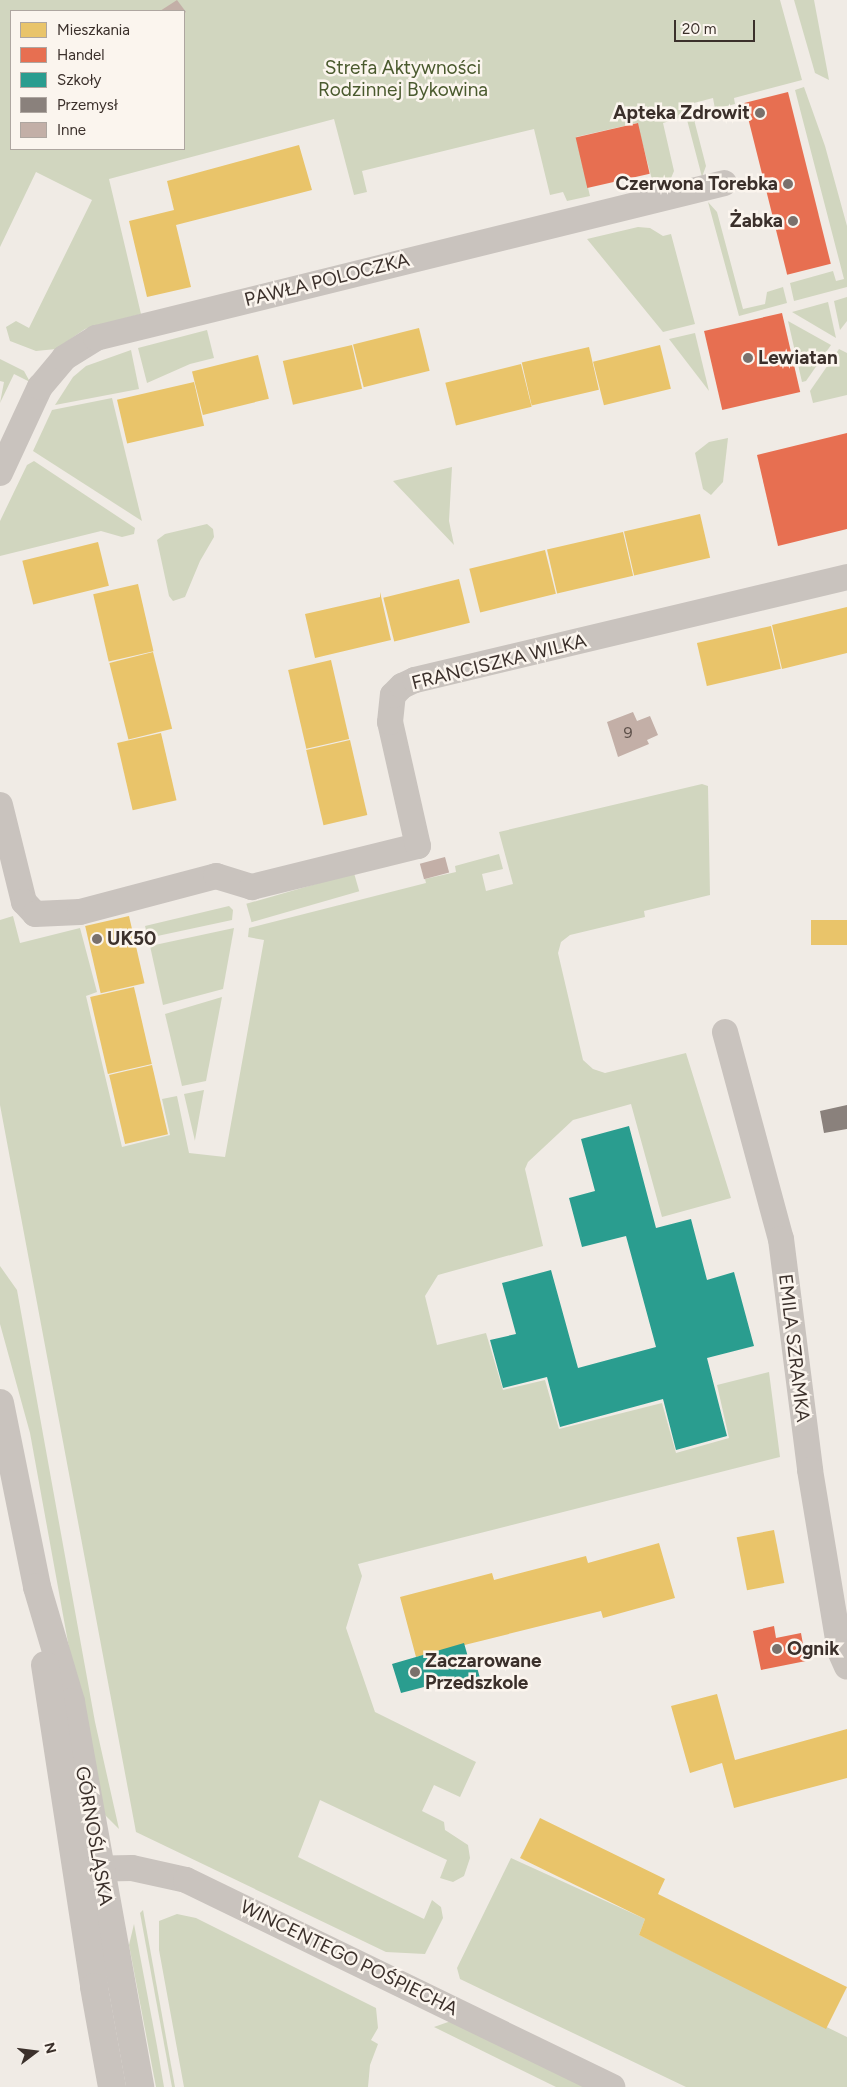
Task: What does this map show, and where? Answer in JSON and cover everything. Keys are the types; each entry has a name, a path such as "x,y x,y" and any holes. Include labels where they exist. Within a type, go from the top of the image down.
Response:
{"street":[{"name":"PAWŁA POLOCZKA","path":"0,473 45,381 64,358 96,338 724,183"},
{"name":"FRANCISZKA WILKA","path":"0,805 24,902 35,914 80,912 216,876 252,886 418,846 390,722 393,695 402,686 424,678 847,577"},
{"name":"EMILA SZRAMKA","path":"725,1032 781,1239 810,1470 840,1651 847,1667"},
{"name":"GÓRNOŚLĄSKA","path":"0,1403 36,1587 40,1632 87,1868 140,2087"},
{"name":"GÓRNOŚLĄSKA","path":"87,1868 112,2087"},
{"name":"WINCENTEGO POŚPIECHA","path":"87,1868 140,1869 186,1880 612,2087"}],"green space":[{"name":"Strefa Aktywności Rodzinnej Bykowina","path":"0,0 780,0 802,80 734,98 735,104 715,109 713,98 690,104 706,166 702,177 686,116 663,123 674,171 669,183 654,187 637,123 576,137 590,196 567,201 563,192 550,195 534,129 362,171 367,192 354,195 334,119 109,179 141,314 85,329 56,349 36,351 10,341 6,327 16,321 29,328 92,200 36,172 0,247"},
{"path":"794,0 814,0 829,80 815,73"},
{"path":"804,87 825,146 847,226 847,287 794,301 790,283 833,271 836,281 844,279 795,90"},
{"path":"708,202 717,212 743,309 765,304 767,292 783,287 787,303 739,316"},
{"path":"638,227 650,228 663,236 671,234 695,324 663,332 587,239"},
{"path":"847,297 847,321 840,330 834,301"},
{"path":"828,302 836,338 792,312"},
{"path":"788,321 831,345 806,381 802,382"},
{"path":"207,330 214,358 190,364 147,383 138,348"},
{"path":"695,333 709,391 669,339"},
{"path":"839,349 847,353 847,395 813,403 810,391"},
{"path":"131,350 139,389 55,405 73,377 86,366"},
{"path":"0,359 24,371 30,382 14,374 0,403 4,382 0,381"},
{"path":"112,398 142,521 33,451 52,410"},
{"path":"728,438 723,482 711,495 703,489 695,453 709,442"},
{"path":"34,461 135,528 134,534 122,537 101,531 0,556 0,521 27,465"},
{"path":"452,467 449,521 454,545 393,481"},
{"path":"207,524 213,529 214,537 200,561 185,597 173,601 169,596 157,540 165,534"},
{"path":"702,784 708,786 710,895 644,911 645,917 570,935 561,942 558,953 583,1060 593,1069 605,1073 686,1053 731,1198 662,1217 631,1104 573,1120 528,1162 525,1169 543,1246 438,1275 425,1296 437,1345 486,1333 503,1390 545,1380 559,1429 662,1403 676,1453 729,1438 717,1385 769,1372 780,1457 358,1564 362,1576 346,1628 375,1712 476,1762 460,1797 434,1785 422,1811 444,1822 445,1830 468,1845 470,1858 464,1876 453,1882 440,1878 447,1860 320,1800 298,1857 424,1919 432,1900 441,1907 443,1918 425,1954 386,1952 136,1832 0,1105 0,920 13,916 20,943 80,928 97,992 86,996 122,1147 170,1135 162,1099 177,1096 189,1153 225,1157 264,940 248,937 249,928 426,883 425,879 456,872 455,866 499,854 503,869 482,874 486,891 513,884 499,832"},
{"path":"354,873 359,891 252,922 246,904"},
{"path":"229,906 233,910 232,920 148,938 145,926"},
{"path":"234,928 223,989 163,1005 150,946"},
{"path":"222,997 206,1081 182,1086 165,1014"},
{"path":"204,1090 195,1140 195,1141 184,1094"},
{"path":"0,1266 17,1290 95,1722 119,1829 104,1814 83,1725 30,1433 0,1324"},
{"path":"511,1858 645,1919 639,1935 847,2037 847,2087 686,2087 460,1979 457,1968"},
{"path":"143,1910 175,2087 172,2087 140,1913"},
{"path":"177,1914 196,1918 376,2008 378,2028 371,2040 378,2044 370,2065 368,2087 184,2087 159,1950 159,1921"},
{"path":"134,1924 164,2087 156,2087 129,1945"},
{"path":"451,2021 586,2087 556,2087 434,2027"}],"building: Mieszkania":[{"path":"299,145 312,190 176,225 191,287 147,297 129,221 174,210 167,181"},
{"path":"419,328 430,371 364,387 353,344"},
{"path":"352,345 362,389 293,405 283,361"},
{"path":"660,345 671,389 604,405 593,362"},
{"path":"589,347 599,390 532,405 522,363"},
{"path":"258,355 269,399 203,415 192,371"},
{"path":"521,364 532,407 456,426 445,383"},
{"path":"194,382 204,426 127,444 117,400"},
{"path":"700,514 710,558 634,575 624,532"},
{"path":"623,532 633,576 557,593 547,550"},
{"path":"98,542 109,586 33,605 22,561"},
{"path":"545,550 556,594 480,613 469,569"},
{"path":"459,579 470,623 394,642 383,598"},
{"path":"138,584 154,651 109,662 93,594"},
{"path":"380,592 391,640 315,658 305,614 380,597"},
{"path":"847,607 847,653 782,669 772,625"},
{"path":"771,626 781,669 707,686 697,643"},
{"path":"153,652 172,729 128,740 109,663"},
{"path":"331,660 349,739 306,749 288,670"},
{"path":"161,733 177,800 133,810 117,743"},
{"path":"350,740 367,815 323,825 306,750"},
{"path":"129,916 145,983 101,993 85,926"},
{"path":"811,920 847,920 847,945 811,945"},
{"path":"134,987 152,1064 108,1074 90,997"},
{"path":"152,1065 168,1134 125,1144 109,1075"},
{"path":"774,1530 784,1583 747,1590 737,1537"},
{"path":"659,1543 675,1598 603,1618 601,1611 416,1657 400,1597 492,1573 494,1580 586,1556 588,1563"},
{"path":"717,1694 735,1760 847,1729 847,1778 734,1808 722,1763 690,1773 671,1706"},
{"path":"540,1818 665,1879 658,1894 847,1987 826,2029 639,1935 645,1919 520,1858"}],"building: Handel":[{"name":"Czerwona Torebka","path":"788,92 831,264 787,275 744,103"},
{"path":"638,123 650,174 587,188 576,137"},
{"path":"782,313 800,392 722,410 704,331"},
{"path":"847,433 847,529 778,546 757,455"},
{"path":"774,1626 776,1638 801,1633 806,1661 761,1670 753,1631"}],"building: Szkoły":[{"path":"629,1126 656,1228 691,1219 707,1280 734,1272 754,1346 707,1358 727,1436 676,1450 663,1399 560,1427 547,1377 503,1388 490,1340 516,1334 502,1283 551,1270 578,1368 656,1347 626,1236 582,1247 569,1198 595,1191 581,1139"},
{"path":"464,1643 468,1657 474,1656 481,1682 449,1691 447,1681 401,1693 392,1664"}],"building: Przemysł":[{"path":"847,1105 847,1129 824,1133 820,1111"}],"building: Inne":[{"path":"177,0 184,10 162,10"},
{"path":"633,712 637,721 650,716 658,735 647,740 649,744 618,757 607,722"},
{"path":"445,857 449,872 424,879 420,864"}],"place":[{"name":"Apteka Zdrowit","path":"760,113"},
{"name":"Czerwona Torebka","path":"788,184"},
{"name":"Żabka","path":"793,221"},
{"name":"Lewiatan","path":"748,358"},
{"name":"UK50","path":"97,939"},
{"name":"Ognik","path":"777,1649"},
{"name":"Zaczarowane Przedszkole","path":"415,1672"}]}
